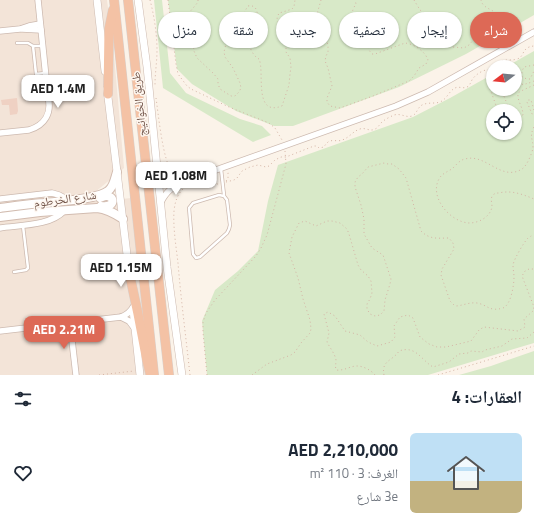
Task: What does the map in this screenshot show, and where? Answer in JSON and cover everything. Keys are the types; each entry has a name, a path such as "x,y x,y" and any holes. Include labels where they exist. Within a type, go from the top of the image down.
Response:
{"highway":[{"name":"طريق الخوانيج","path":"128,0 169,375"},
{"path":"108,94 109,29 114,3"},
{"name":"طريق الخوانيج","path":"114,3 154,375"},
{"path":"128,267 151,375"}],"main road":[{"name":"شارع الخرطوم","path":"0,208 69,201 99,195 108,191 113,185 117,172"},
{"path":"88,197 95,199 107,196 110,197 112,201 111,205 109,206 96,206 88,208"},
{"name":"شارع الخرطوم","path":"0,217 88,208 105,209 123,219"}],"street":[{"path":"0,133 23,131 37,127 49,109 50,104 45,73 38,0"},
{"path":"97,0 140,373"},
{"path":"138,0 147,67 168,284 182,375"},
{"path":"0,31 20,29 29,30 40,27"},
{"path":"160,204 169,190 185,184 192,179 416,98 534,32"},
{"path":"156,165 164,175 185,184"},
{"path":"0,199 52,193 69,201"},
{"path":"0,228 48,221 56,217 64,210"},
{"path":"0,331 120,317 130,312 133,306"},
{"path":"120,317 129,321 136,332"},
{"path":"70,323 76,375"}],"lane":[{"path":"17,43 27,42 33,46 42,46"},
{"path":"33,46 36,74 45,73"},
{"path":"221,168 224,196 227,200 230,225 229,229 227,233 200,257 196,258 194,254 189,210 190,206 193,203 219,195 224,196"},
{"path":"14,272 26,270 28,268 23,225"}],"path":[{"path":"150,0 157,46 155,72 156,90"},
{"path":"168,0 176,64 178,74 184,82 191,89 217,102 273,125 284,146 286,157 286,164 267,235 263,244 256,256 211,304 205,317 203,332 207,375"},
{"path":"198,0 198,2 181,22 181,32 184,38 191,41 193,44 197,58 218,79 220,89 231,96 235,96 241,88 233,68 225,57 224,47 228,36 238,26 240,19 248,6 255,6 257,14 256,21 248,34 249,46 253,54 259,59 260,62 263,100 266,105 277,108 282,106 286,95 292,66 290,58 286,52 285,38 281,32 277,18 279,13 292,9 294,7 295,0"},
{"path":"321,0 315,25 328,45 328,52 325,61 332,86 327,102 330,106 336,108 340,108 409,82 419,68 426,64 428,60 426,56 409,43 372,54 369,50 368,44 372,36 372,32 356,24 352,15 352,10 356,4 355,0"},
{"path":"414,0 420,10 430,19 430,29 433,38 442,39 453,47 459,48 464,48 469,45 475,38 497,24 499,20 497,12 485,8 481,0"},
{"path":"504,60 517,59 522,56 526,49 534,46"},
{"path":"534,65 524,67 522,77 527,79 530,78 534,71"},
{"path":"210,177 213,177 217,184 234,180 242,171 250,167 258,165 266,167 275,160 314,146 319,148 324,147 327,142 342,140 362,128 372,130 376,129 383,121 394,115 399,114 408,117 415,115 418,108 425,104 434,104 442,101 456,87 468,87 471,84 472,79 486,70"},
{"path":"522,85 534,81"},
{"path":"520,104 518,93 534,85"},
{"path":"156,97 160,132 168,166 178,174 186,172 192,179"},
{"path":"534,110 531,100 528,100 527,102 530,111 534,114"},
{"path":"534,127 531,136 532,150 526,165 522,170 510,173 504,172 483,161 466,158 443,175 438,181 437,189 437,194 444,210 468,223 478,221 487,216 491,208 492,197 495,194 512,192 534,199"},
{"path":"252,375 264,365 293,354 311,331 309,316 289,253 293,233 301,222 305,221 316,226 327,221 332,221 340,223 345,227 349,234 358,265 371,281 372,293 367,306 368,312 375,316 384,312 391,277 383,255 372,248 364,234 364,219 355,187 356,178 370,166 392,164 402,171 406,178 421,231 430,238 449,238 453,242 454,249 442,269 441,275 449,299 453,305 458,306 477,303 493,309 506,306 510,301 513,285 513,266 515,260 529,237 534,235"},
{"path":"185,184 177,196 174,210 174,222 190,375"},
{"path":"375,375 370,370 357,366 340,371 336,370 334,354 326,342 329,333 324,314 328,312 335,316 345,331 360,335 368,342 376,346 391,342 394,337 394,326 400,317 408,315 413,318 420,337 429,344 437,347 446,347 470,341 479,330 484,327 518,331 525,327 524,319 533,311 534,307 522,276 525,271 534,269"},
{"path":"384,375 387,361 399,351 404,349 409,349 420,355 433,367 449,362 459,354 471,351 482,352 502,346 512,339 527,338 534,332"},
{"path":"438,375 534,346"},
{"path":"99,375 140,373"}],"shaded area":[{"path":"0,0 107,0 114,55 124,168 94,193 0,205"},
{"path":"131,198 149,375 0,375 0,212"}],"green space":[{"path":"154,0 162,0 163,12 158,12 158,39"},
{"path":"168,0 534,0 534,15 522,22 522,12 470,12 470,48 476,48 399,87 293,126 274,126 236,111 192,84 177,69 174,48 211,48 211,12 170,12"},
{"path":"159,48 167,48 170,73 186,93 240,119 262,126 271,135 253,142 163,88"},
{"path":"534,51 534,343 428,375 207,375 202,321 215,290 238,271 258,251 268,201 278,165 413,117 486,78 486,96 522,96 522,60 518,60"},
{"path":"534,351 534,375 459,375 491,366"}],"building":[{"path":"17,98 17,114 10,115 9,105 2,105 1,100"}]}
